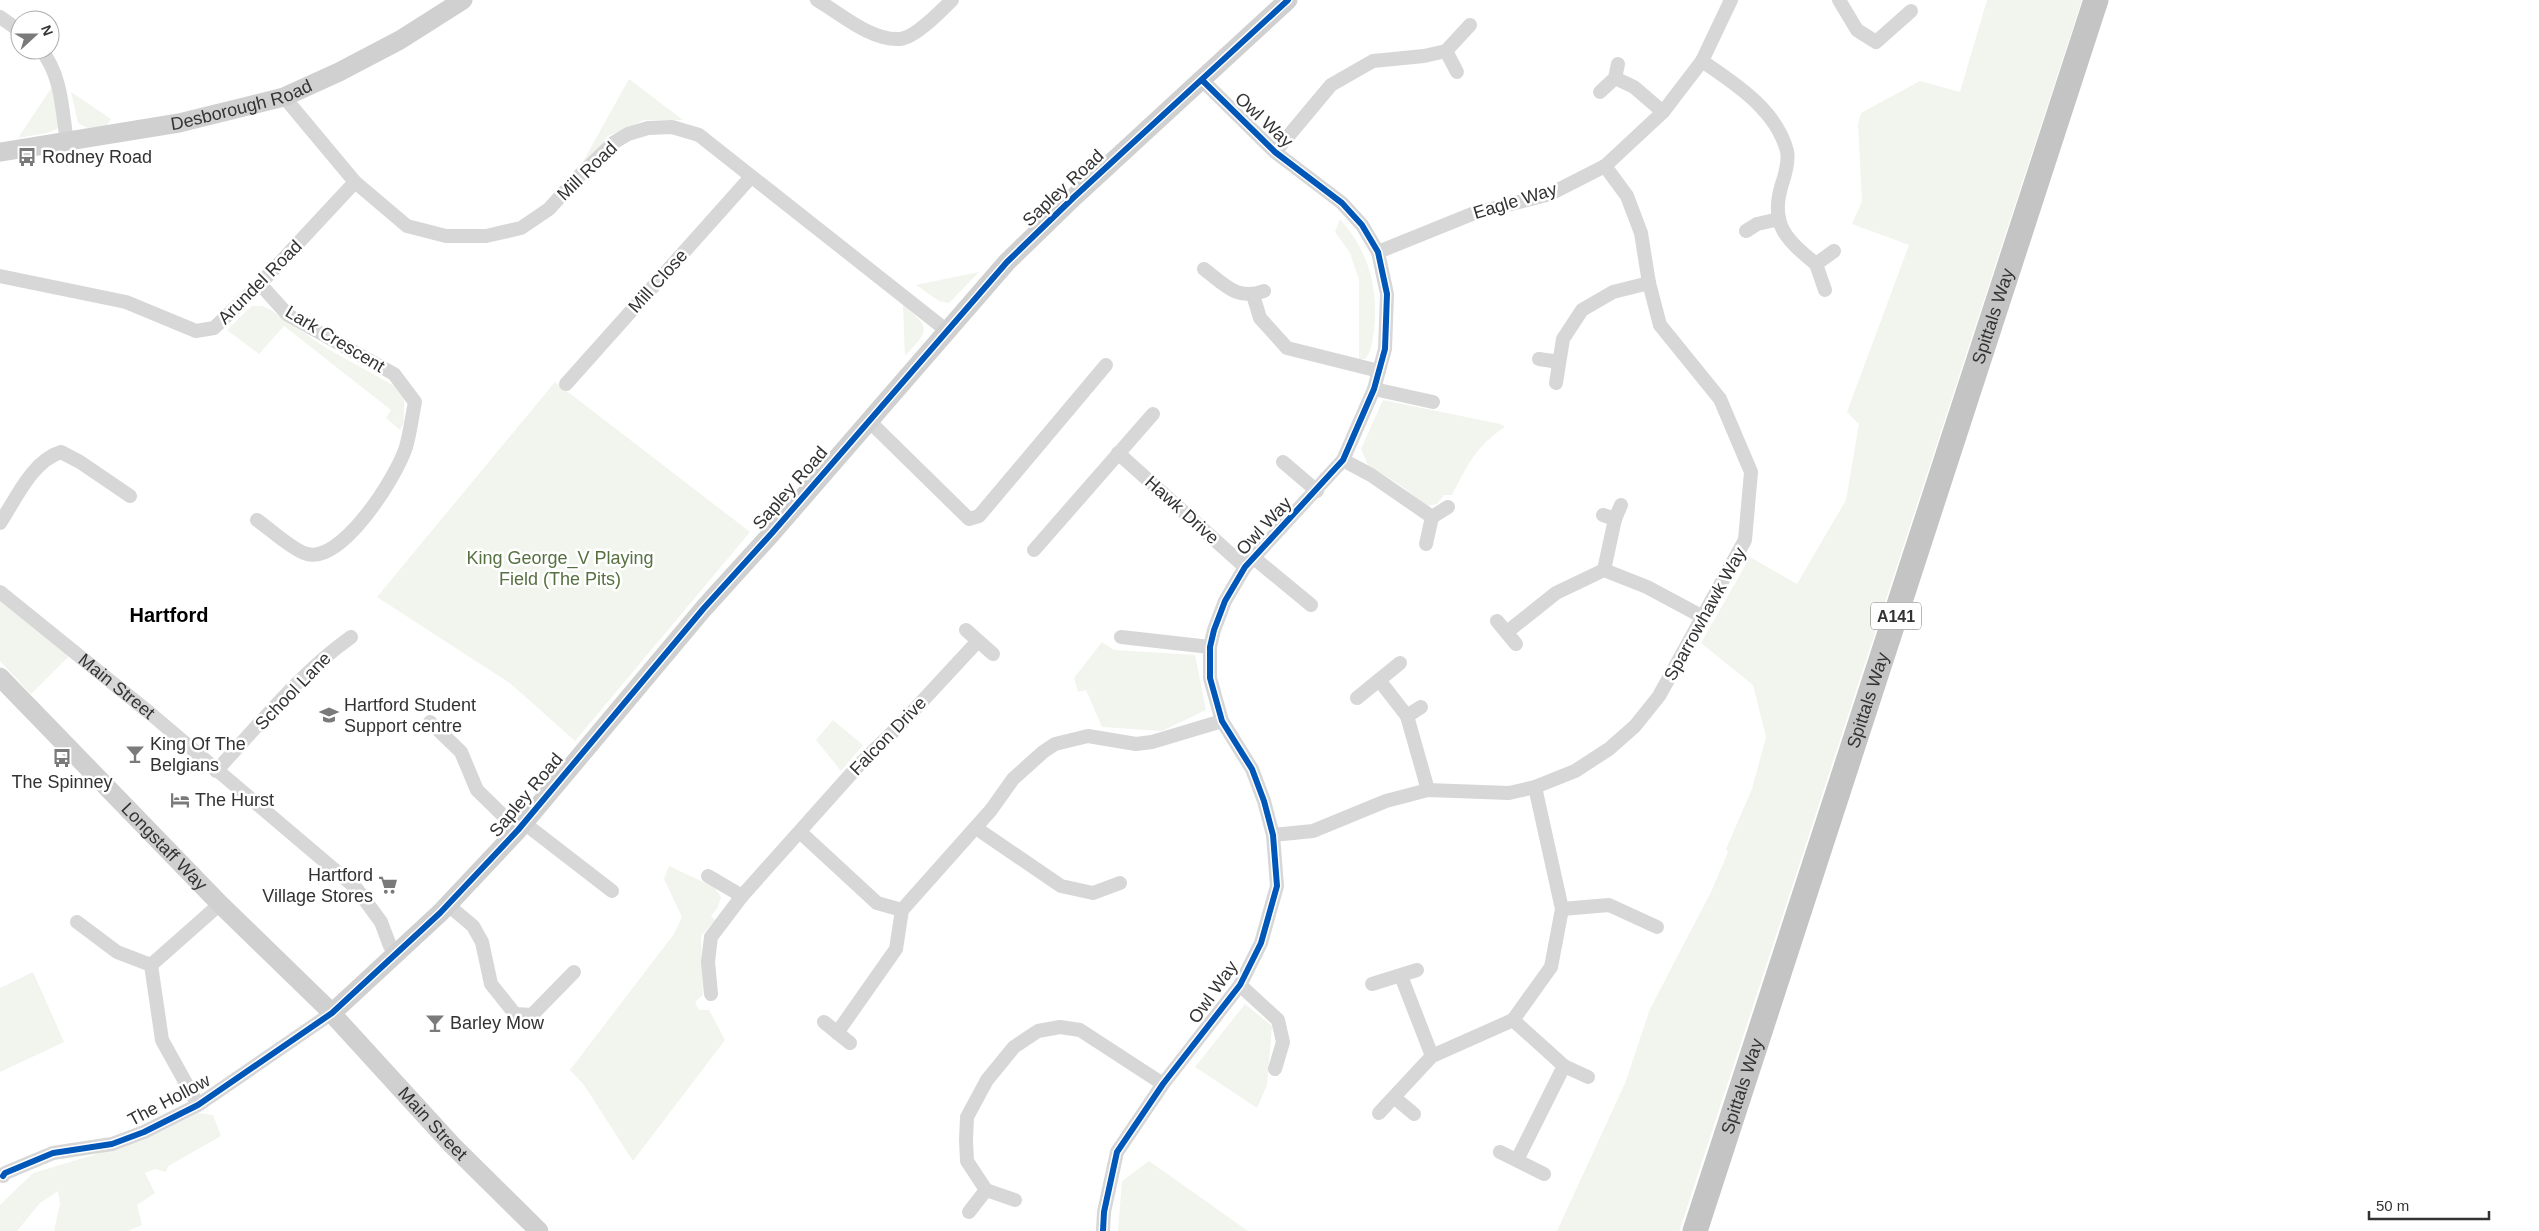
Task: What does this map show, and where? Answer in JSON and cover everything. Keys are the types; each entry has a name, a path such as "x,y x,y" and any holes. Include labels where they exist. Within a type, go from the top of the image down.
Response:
{"highway":[{"name":"Spittals Way","path":"1694,1231 2096,0"}],"street":[{"path":"817,0 873,34 901,39 927,24 952,0"},
{"name":"Sapley Road","path":"332,1013 448,905 521,827 704,608 772,533 946,330 1020,249 1288,0"},
{"name":"Eagle Way","path":"1378,252 1472,214 1550,194 1605,166 1663,112 1702,60 1731,0"},
{"path":"1839,0 1857,30 1876,42 1911,11"},
{"name":"Desborough Road","path":"0,152 179,122 284,97 339,72 391,44 460,1"},
{"path":"1275,152 1331,85 1373,61 1424,56 1446,51 1470,25"},
{"path":"1446,51 1457,72"},
{"path":"49,60 58,80 67,142"},
{"path":"1702,60 1748,93 1775,125 1787,152 1785,174 1777,200 1779,219 1788,242 1816,264 1825,290"},
{"path":"1600,92 1615,78 1618,64"},
{"path":"1615,78 1634,87 1663,112"},
{"name":"Owl Way","path":"1103,1231 1104,1212 1117,1152 1163,1084 1240,985 1261,943 1277,886 1273,836 1252,769 1222,721 1210,678 1210,647 1214,630 1226,601 1250,562 1317,491 1343,460 1374,389 1385,349 1387,294 1378,252 1362,226 1342,203 1275,152 1202,80"},
{"name":"Mill Road","path":"284,97 355,182 408,226 446,236 486,236 522,228 548,209 614,143 628,134 648,128 672,127 698,135 750,178 946,330"},
{"name":"Sparrowhawk Way","path":"1273,836 1313,831 1386,801 1428,790 1509,793 1535,787 1575,771 1609,749 1635,726 1659,696 1745,540 1752,472 1720,399 1660,325 1649,283 1641,233 1627,196 1605,166"},
{"name":"Mill Close","path":"566,384 750,178"},
{"name":"Arundel Road","path":"0,276 126,302 196,331 214,328 260,284 355,182"},
{"path":"1746,231 1757,224 1779,219"},
{"path":"1816,264 1834,251"},
{"path":"1204,269 1234,292 1258,293 1260,318 1287,348 1379,371"},
{"path":"1556,383 1563,339 1582,310 1613,292 1649,283"},
{"name":"Lark Crescent","path":"257,520 305,554 324,554 352,532 386,488 406,448 416,402 394,374 288,315 260,284"},
{"path":"1539,359 1559,362"},
{"path":"868,420 969,519 979,516 1106,365"},
{"path":"1374,389 1434,402"},
{"path":"1034,550 1154,414"},
{"path":"0,523 38,466 49,456 61,452 80,462 130,496"},
{"name":"Hawk Drive","path":"1118,453 1250,562"},
{"path":"1343,460 1371,475 1432,517"},
{"name":"Owl Way","path":"1283,462 1317,491"},
{"path":"1604,570 1609,517 1621,505"},
{"path":"1426,544 1432,517 1448,507"},
{"name":"Owl Way","path":"1250,562 1311,605"},
{"path":"1507,632 1556,593 1604,570 1647,587 1703,617"},
{"name":"Main Street","path":"0,592 151,714 356,888 381,922 390,946 396,953"},
{"path":"1497,621 1516,644"},
{"path":"966,630 977,642 993,654"},
{"name":"School Lane","path":"216,771 294,684 322,658 351,637"},
{"path":"1121,637 1210,647"},
{"name":"Falcon Drive","path":"711,994 708,962 711,937 742,896 859,765 902,724 977,642"},
{"path":"1357,698 1400,663"},
{"name":"Longstaff Way","path":"0,677 220,904 332,1013"},
{"path":"1379,680 1407,716 1428,790"},
{"path":"1407,716 1422,707"},
{"path":"837,1033 896,949 902,910 976,828 1013,779 1055,744 1088,736 1136,744 1152,742 1222,721"},
{"path":"430,722 461,752 477,790 521,827 612,891"},
{"path":"1379,1113 1395,1098 1432,1056 1513,1020 1551,967 1562,909 1535,787"},
{"path":"976,828 1061,886 1093,893 1120,883"},
{"path":"800,832 877,903 902,910"},
{"path":"708,876 742,896"},
{"path":"151,965 220,904"},
{"path":"448,905 473,926 482,942 491,984 515,1014 532,1015 574,972"},
{"path":"1562,909 1609,905 1657,927"},
{"path":"77,922 117,952 151,965"},
{"path":"151,965 162,1040 198,1105"},
{"path":"1372,984 1417,970"},
{"path":"1401,976 1432,1056"},
{"name":"Owl Way","path":"1240,985 1278,1020 1283,1042 1275,1069"},
{"name":"Main Street","path":"332,1013 452,1145 539,1231"},
{"name":"The Hollow","path":"3,1176 5,1173 53,1153 112,1144 198,1105 332,1013"},
{"path":"1513,1020 1564,1066 1588,1076"},
{"path":"824,1022 850,1043"},
{"path":"1015,1200 986,1190 967,1161 967,1117 992,1073 1014,1047 1038,1031 1060,1027 1080,1030 1163,1084"},
{"path":"1517,1160 1564,1066"},
{"path":"1395,1098 1414,1114"},
{"path":"1500,1152 1544,1174"},
{"path":"969,1212 986,1190"}],"green space":[{"path":"1987,0 2082,0 1680,1229 1679,1231 1557,1231 1626,1081 1650,1009 1711,892 1728,852 1726,849 1752,789 1766,737 1753,685 1701,643 1750,557 1797,584 1846,500 1859,424 1847,412 1909,245 1852,224 1862,201 1858,124 1861,113 1920,81 1960,92"},
{"path":"629,79 683,120 644,120 608,136 575,176"},
{"path":"52,87 60,118 57,129 47,133 18,138"},
{"path":"71,92 111,119 107,125 88,128 78,123"},
{"path":"1340,219 1358,244 1373,285 1375,299 1374,330 1370,349 1365,359 1359,359 1359,280 1350,253 1335,232"},
{"path":"979,272 949,303 939,301 916,285"},
{"path":"903,305 919,319 924,330 923,335 905,356"},
{"path":"252,306 262,306 271,310 326,348 393,385 404,399 404,422 400,430 386,418 391,410 284,326 259,354 227,330"},
{"name":"King George_V Playing Field (The Pits)","path":"555,382 750,532 575,741 511,684 377,597"},
{"path":"1383,400 1500,424 1505,427 1487,441 1474,456 1452,495 1444,495 1437,504 1427,506 1400,485 1368,465 1361,449"},
{"path":"0,599 69,656 31,694 0,661"},
{"path":"1102,642 1114,650 1195,655 1206,710 1162,731 1102,727 1086,690 1078,692 1074,678"},
{"path":"833,720 863,745 841,771 816,740"},
{"path":"669,866 714,887 721,897 718,907 711,916 715,920 701,936 703,995 695,1002 699,1010 709,1010 725,1040 633,1161 584,1085 570,1070 674,934 682,917 664,879"},
{"path":"33,972 64,1042 0,1072 0,988"},
{"path":"1245,1004 1272,1026 1267,1085 1257,1108 1195,1067"},
{"path":"199,1113 213,1115 221,1136 168,1166 166,1172 155,1169 145,1173 155,1193 137,1205 142,1225 128,1231 54,1231 60,1204 58,1191 40,1203 17,1231 0,1231 0,1205 33,1173 141,1141"},
{"path":"1149,1161 1248,1231 1118,1231 1122,1181"}],"cycle path":[{"path":"3,1176 5,1173 53,1153 112,1144 144,1132 198,1105 332,1013 440,913 518,830 704,608 772,533 1007,262 1073,198 1288,0"},
{"path":"1103,1231 1104,1212 1117,1152 1163,1084 1240,985 1261,943 1277,886 1273,835 1264,801 1252,769 1222,721 1210,678 1210,647 1214,630 1225,601 1245,567 1343,460 1374,389 1385,349 1387,294 1378,252 1362,225 1342,203 1275,152 1202,80"}],"place":[{"name":"Rodney Road","path":"27,157"},
{"name":"Hartford Student Support centre","path":"329,715"},
{"name":"King Of The Belgians","path":"135,754"},
{"name":"The Spinney","path":"62,758"},
{"name":"The Hurst","path":"180,800"},
{"name":"Hartford Village Stores","path":"388,885"},
{"name":"Barley Mow","path":"435,1023"}],"district":[{"name":"Hartford","path":"169,615"}]}
